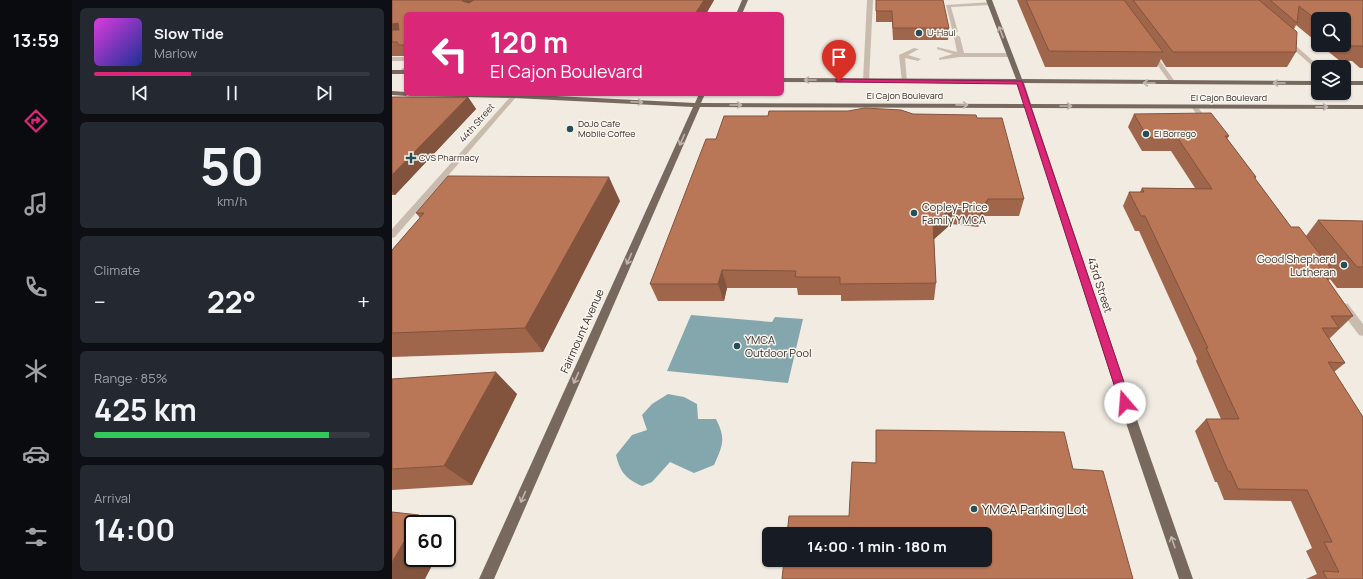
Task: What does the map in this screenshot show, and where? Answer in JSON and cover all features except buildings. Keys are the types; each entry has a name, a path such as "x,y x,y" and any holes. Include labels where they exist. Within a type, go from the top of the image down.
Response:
{"main road":[{"path":"740,12 745,0"},
{"name":"43rd Street","path":"989,2 1020,82 1186,579"},
{"path":"392,72 404,71"},
{"path":"392,77 404,71"},
{"name":"El Cajon Boulevard","path":"784,80 1311,83"},
{"path":"1351,83 1363,83"},
{"path":"392,93 404,94"},
{"name":"El Cajon Boulevard","path":"534,96 698,105 1363,107"},
{"name":"Fairmount Avenue","path":"486,579 701,96"}],"street":[{"path":"866,81 870,0"},
{"path":"961,55 948,6 989,2"},
{"path":"1280,34 1311,63"},
{"path":"1146,44 1173,83"},
{"path":"939,48 961,55"},
{"path":"902,55 916,49"},
{"path":"902,55 918,59"},
{"path":"902,55 904,81"},
{"path":"941,59 961,55 1010,55"},
{"path":"392,59 404,59"},
{"name":"44th Street","path":"392,235 515,96"},
{"path":"1194,106 1211,130"},
{"path":"1337,297 1363,332"}],"water":[{"name":"YMCA Outdoor Pool","path":"691,315 772,322 775,317 803,319 788,383 667,371"},
{"path":"668,394 684,397 697,404 698,419 716,419 722,437 720,452 714,465 694,473 670,462 652,482 642,486 632,481 624,474 616,455 632,435 647,430 642,415 652,404"}],"place":[{"name":"U-Haul","path":"919,33"},
{"name":"DoJo Cafe Mobile Coffee","path":"570,129"},
{"name":"El Borrego","path":"1146,134"},
{"name":"CVS Pharmacy","path":"411,158"},
{"name":"Copley-Price Family YMCA","path":"914,213"},
{"name":"Good Shepherd Lutheran","path":"1344,265"},
{"name":"YMCA Outdoor Pool","path":"737,346"},
{"name":"YMCA Parking Lot","path":"974,509"}],"route":[{"path":"839,81 1020,82 1125,403"}]}
